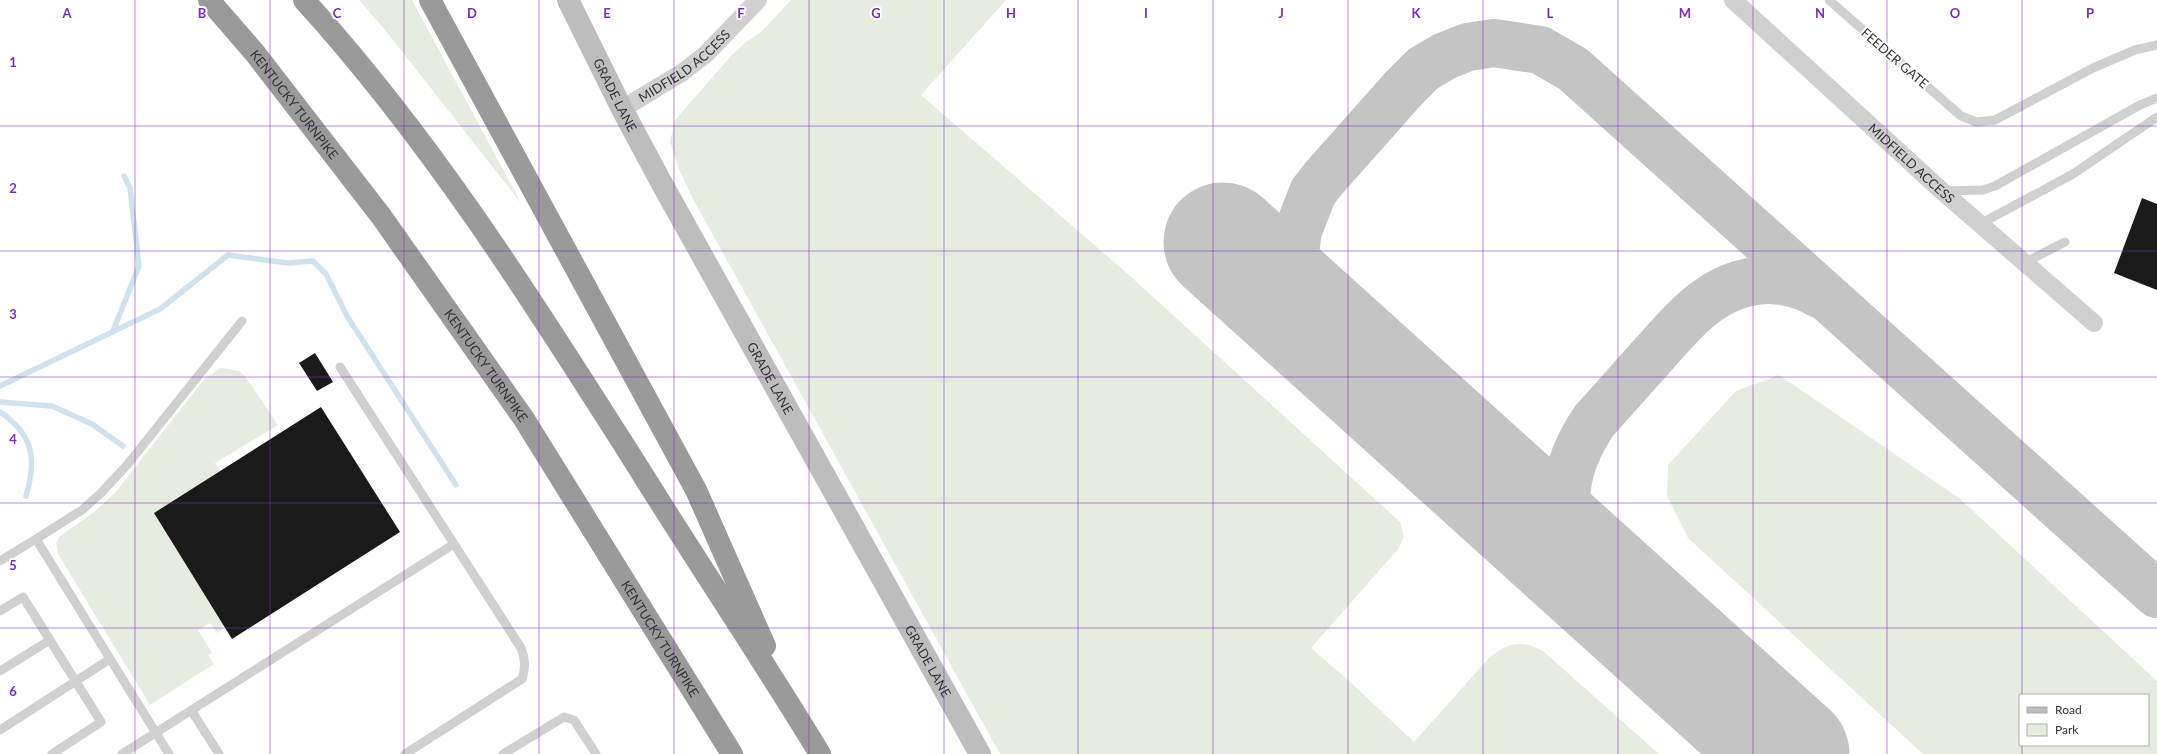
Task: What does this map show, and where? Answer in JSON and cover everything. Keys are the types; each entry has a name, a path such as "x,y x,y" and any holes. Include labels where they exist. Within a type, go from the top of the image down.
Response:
{"highway":[{"name":"KENTUCKY TURNPIKE","path":"209,0 254,52 381,216 524,419 732,754"},
{"path":"304,0 388,98 460,198 590,391 820,754"},
{"path":"430,0 696,490 794,711"}],"main road":[{"name":"GRADE LANE","path":"568,0 622,109 840,505 980,754"}],"street":[{"name":"MIDFIELD ACCESS","path":"622,109 683,72 706,54 758,0"},
{"name":"MIDFIELD ACCESS","path":"1733,0 1942,191 2094,323"}],"lane":[{"name":"FEEDER GATE","path":"1829,0 1961,116 1976,122 1995,120 2093,68 2135,50 2157,45"},
{"path":"1942,191 1983,190 1995,186 2140,105 2157,98"},
{"path":"1980,224 2074,174 2157,117"},
{"path":"2024,263 2065,242"},
{"path":"0,561 82,510 101,493 127,465 242,321"},
{"path":"340,367 521,648 525,659 525,670 522,679 406,754"},
{"path":"36,539 169,754"},
{"path":"122,754 454,544"},
{"path":"0,611 23,597 101,722 52,754"},
{"path":"0,671 50,640"},
{"path":"0,730 110,659"},
{"path":"191,710 219,754"},
{"path":"503,754 564,717 574,720 596,754"}],"green space":[{"path":"359,0 412,0 521,203 386,31"},
{"path":"791,0 1006,0 921,95 1129,275 1400,522 1404,536 1399,548 1311,648 1348,680 1414,742 1488,659 1501,649 1514,644 1520,644 1535,647 1543,651 1659,754 1000,754 692,197 679,169 670,142 675,120 731,56 746,42 761,32"},
{"path":"221,368 239,371 245,376 278,425 215,463 220,471 154,513 224,625 221,627 222,630 217,633 210,623 198,630 212,653 208,655 214,664 150,705 58,554 56,543 60,536 94,512 115,493 206,377"},
{"path":"1779,375 1959,498 2157,681 2157,754 1923,754 1688,538 1667,496 1668,465 1736,391"}],"building":[{"path":"2142,198 2157,204 2157,290 2114,273"},
{"path":"315,353 333,382 317,391 299,363"},
{"path":"321,407 400,532 232,639 154,513"}],"waterway":[{"path":"113,331 139,266 130,188 124,176"},
{"path":"0,386 160,309 228,255 288,263 313,261 326,274 347,316 456,485"},
{"path":"0,402 52,406 92,424 123,446"},
{"path":"0,412 20,430 30,449 32,459 26,496"}],"taxiway":[{"path":"1330,340 1303,297 1295,251 1298,231 1313,192 1404,88 1423,69 1445,56 1468,47 1494,43 1540,50 1573,69 2157,594"},
{"path":"1611,593 1584,559 1575,542 1569,524 1566,506 1570,471 1584,437 1594,421 1678,327 1691,314 1719,293 1752,281 1772,280 1797,284 1821,295"}],"runway":[{"path":"1223,242 1790,754"}]}
